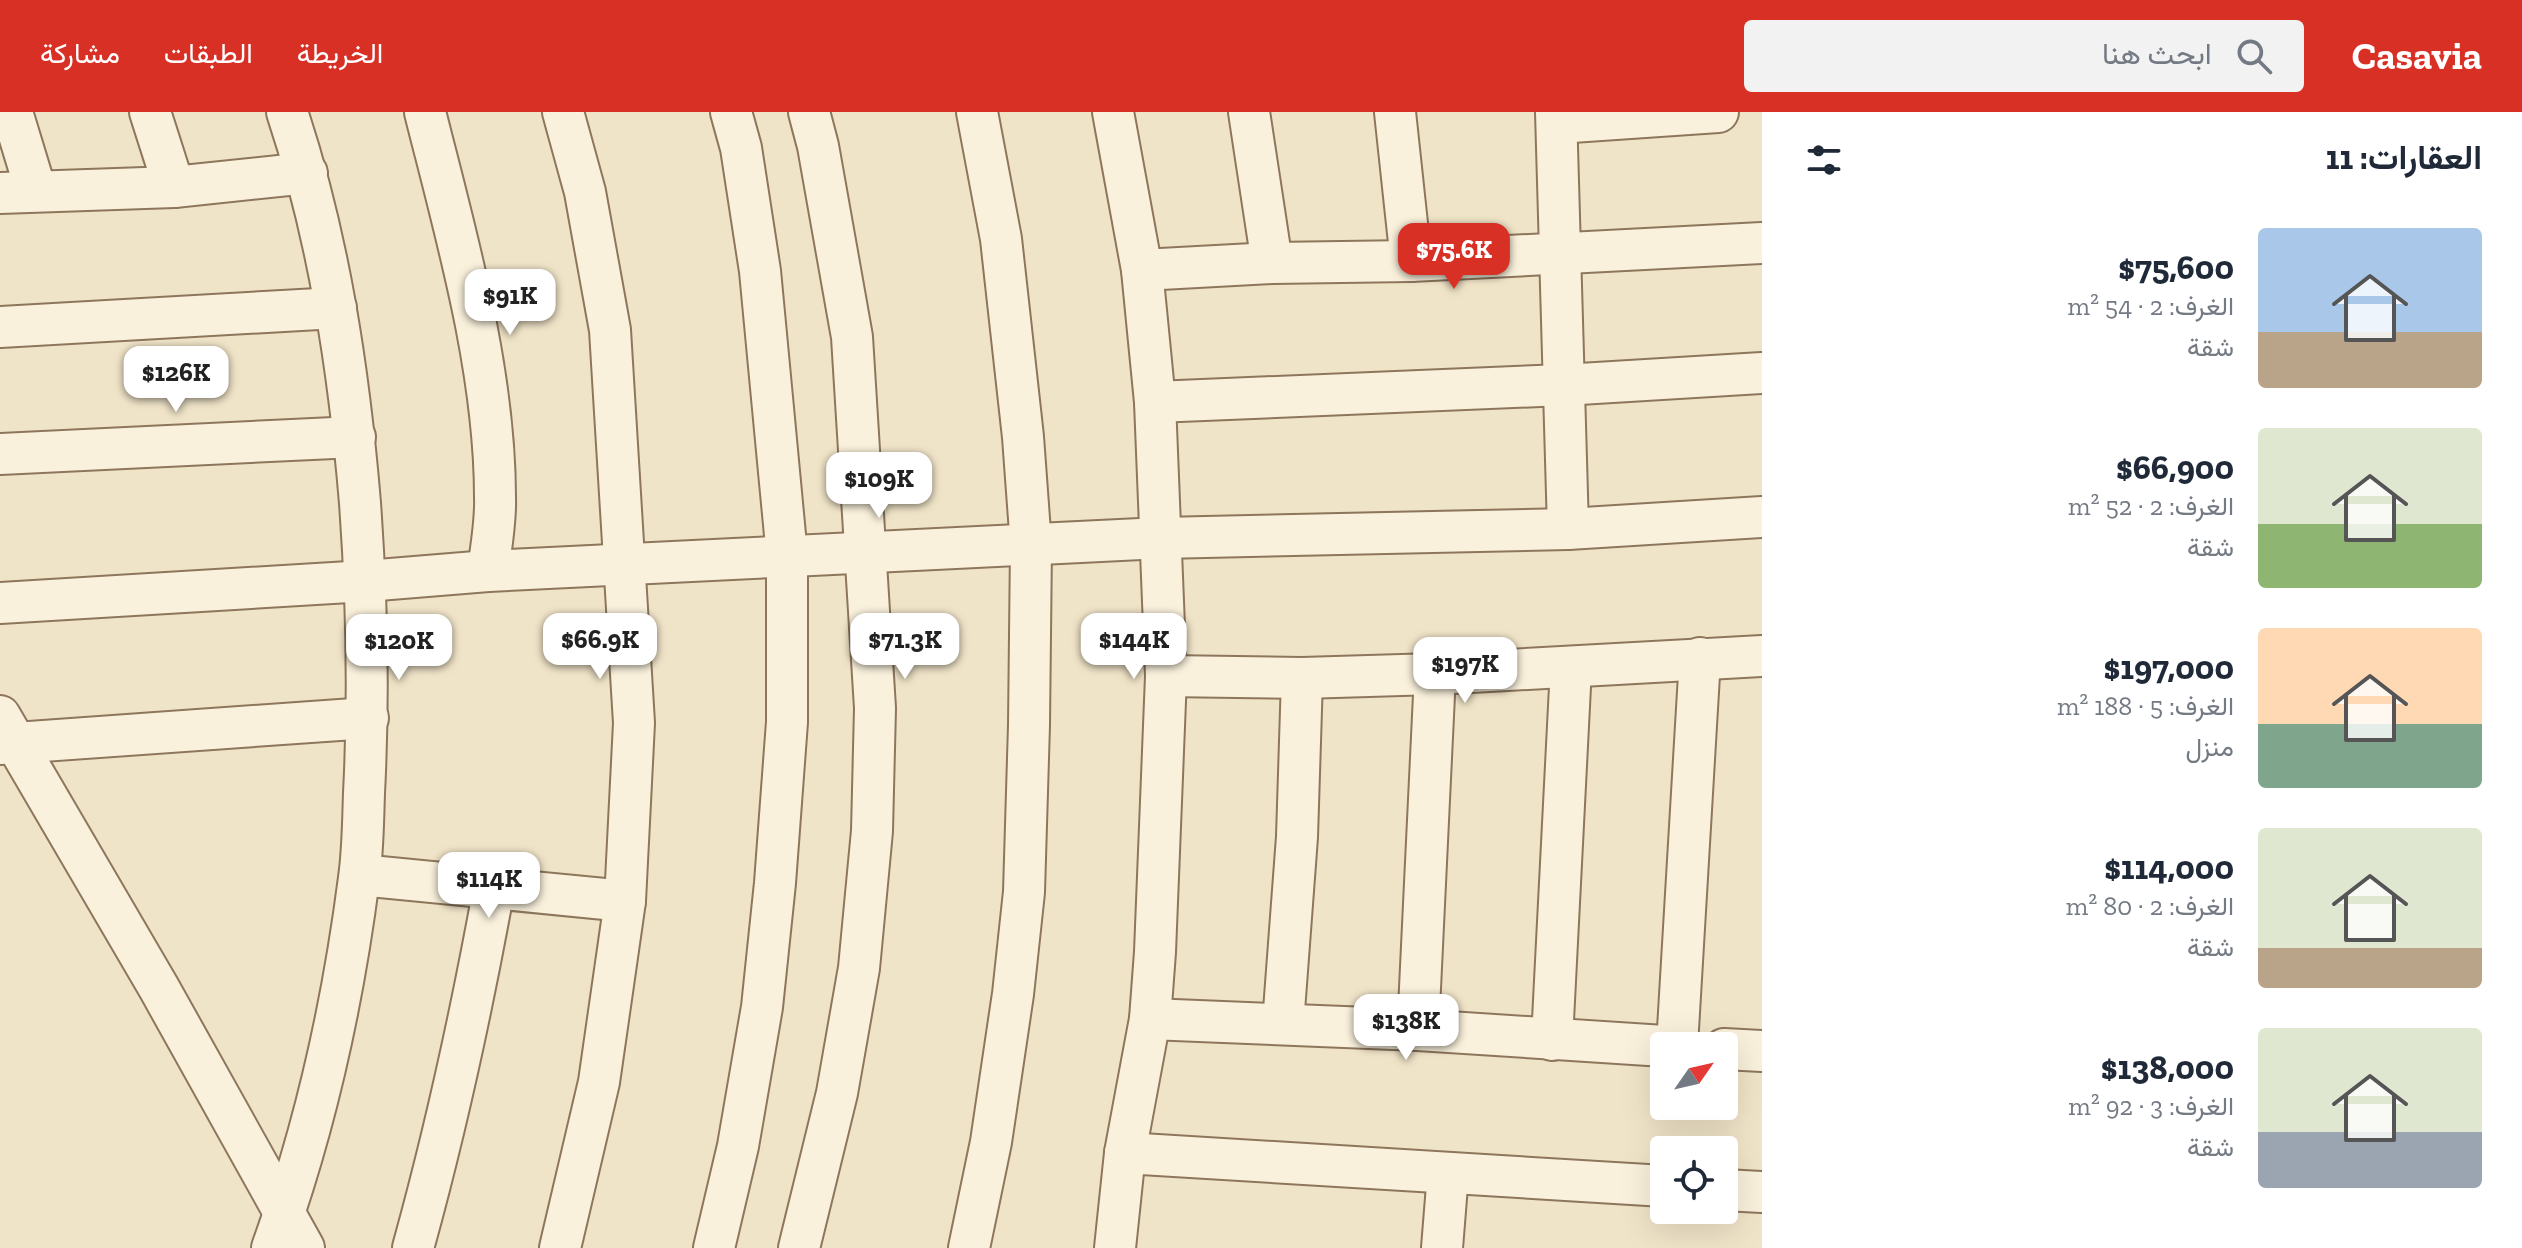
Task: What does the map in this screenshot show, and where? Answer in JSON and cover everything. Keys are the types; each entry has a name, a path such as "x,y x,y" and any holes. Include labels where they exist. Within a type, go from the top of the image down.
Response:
{"street":[{"path":"12,112 18,192 174,187 307,173"},
{"path":"150,112 174,187"},
{"path":"287,112 307,173 336,308 355,437 366,581 368,718 360,875 341,997 287,1237"},
{"path":"425,112 451,214 482,361 493,440 496,500 488,571"},
{"path":"560,1248 599,1082 625,901 634,723 610,330 585,192 563,112"},
{"path":"714,1248 738,1146 762,1007 787,722 787,556 760,271 741,148 731,112"},
{"path":"799,1248 837,1093 859,968 872,831 875,708 852,337 818,146 809,112"},
{"path":"969,1248 991,1142 1013,994 1024,892 1031,546 1023,437 1001,239 977,112"},
{"path":"1113,112 1142,270 1155,402 1166,676 1150,1019 1125,1153 1115,1248"},
{"path":"1249,112 1272,263"},
{"path":"1395,112 1411,261"},
{"path":"1568,529 1557,118 1718,112"},
{"path":"1142,270 1272,263 1411,261 1762,243"},
{"path":"0,327 336,308"},
{"path":"1155,402 1563,385 1762,373"},
{"path":"0,454 355,437"},
{"path":"0,603 488,571 787,556 1161,538 1568,529 1762,517"},
{"path":"1166,676 1302,678 1435,674 1762,656"},
{"path":"1678,1032 1700,658"},
{"path":"1552,1040 1571,667"},
{"path":"1418,1030 1435,674"},
{"path":"1283,1024 1297,837 1302,678"},
{"path":"287,1237 159,988 6,734 368,718"},
{"path":"360,875 625,901"},
{"path":"413,1248 473,1004 494,888"},
{"path":"1150,1019 1418,1030 1650,1045"},
{"path":"1738,1050 1762,1051"},
{"path":"1125,1153 1650,1185"},
{"path":"1442,1248 1448,1173"},
{"path":"1738,1191 1762,1192"}]}
